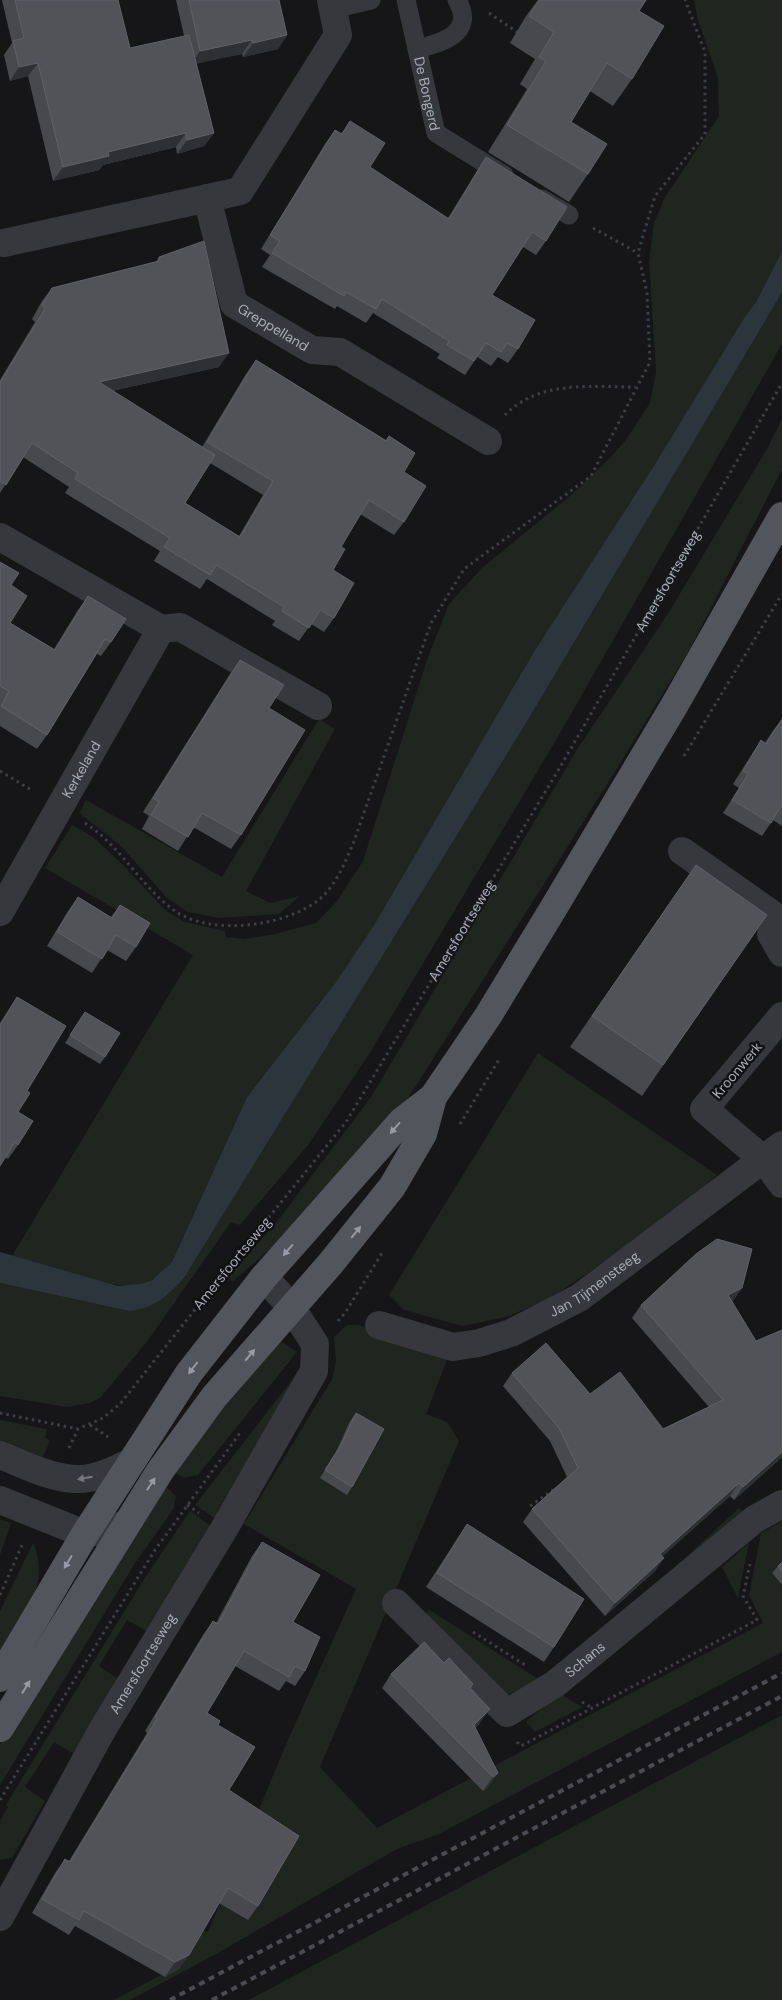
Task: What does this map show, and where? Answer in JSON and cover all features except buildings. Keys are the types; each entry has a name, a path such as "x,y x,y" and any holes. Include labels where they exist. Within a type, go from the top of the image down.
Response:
{"main road":[{"path":"0,1678 85,1534 189,1373 264,1277 402,1121 433,1097 488,1016 674,706 782,516"},
{"path":"0,1728 160,1471 214,1397 331,1262 392,1187 423,1134 433,1097"}],"street":[{"path":"1,240 240,191 338,35 332,5"},
{"name":"Greppelland","path":"207,198 234,304 312,350 340,352 488,441"},
{"path":"0,537 161,628 180,626 318,706"},
{"name":"Kerkeland","path":"0,912 161,628"},
{"path":"682,850 782,921"},
{"path":"782,926 771,934 782,953"},
{"name":"Kroonwerk","path":"773,1153 704,1110 782,1016"},
{"path":"773,1153 782,1184"},
{"name":"Jan Tijmensteeg","path":"379,1325 453,1347 479,1343 511,1333 579,1298 773,1153"},
{"name":"Amersfoortseweg","path":"0,1917 101,1732 224,1529 314,1371 315,1344 291,1307 264,1277"},
{"path":"0,1455 55,1475 76,1480 104,1474 131,1462"},
{"path":"0,1500 85,1534 126,1525"},
{"name":"Schans","path":"396,1603 507,1713 555,1684 755,1519 782,1504"}],"lane":[{"path":"332,5 371,0"},
{"name":"De Bongerd","path":"406,0 436,133 569,215"},
{"name":"De Bongerd","path":"417,49 446,41 454,36 460,27 462,17 457,0"}],"path":[{"path":"0,771 97,831 158,897 177,912 200,922 232,926 290,917 308,908 324,895 340,874 406,699 431,623 464,569 591,476 650,362 647,293 638,253 655,196 705,134 705,52 685,0"},
{"path":"481,8 517,32"},
{"path":"569,215 638,253"},
{"name":"Amersfoortseweg","path":"0,1413 78,1429 103,1418 120,1404 346,1122 559,769 782,383"},
{"path":"488,441 511,409 546,391 563,387 635,388"},
{"path":"536,1513 530,1506 562,1484"},
{"path":"0,1800 140,1574 193,1496"}],"shaded area":[{"path":"694,0 782,0 782,251 756,302 744,318 655,464 535,650 374,925 336,982 247,1097 172,1262 150,1281 128,1285 95,1281 12,1256 193,955 45,868 72,825 93,837 120,862 165,910 185,922 225,931 226,937 244,939 275,934 316,923 337,901 363,861 428,657 449,604 482,568 571,495 610,458 625,441 650,403 656,372 649,262 654,223 665,197 719,116 718,78 698,20"},
{"path":"782,251 782,292 528,720 184,1278 160,1300 138,1310 129,1311 0,1283 0,1252 118,1286 141,1284 152,1280 172,1262 247,1097 336,982 374,925 535,650 655,464 744,318 756,302"},
{"path":"782,292 782,344 559,735 368,1056 308,1145 240,1225 231,1222 146,1343 101,1397 90,1403 67,1407 0,1396 0,1283 129,1311 184,1278 528,720"},
{"path":"782,419 782,469 690,649 613,775 407,1100 281,1240 232,1282 228,1276 276,1223 371,1097 578,748 669,612 767,449"},
{"path":"319,719 335,729 246,891 270,903 300,896 279,914 219,918 188,912 167,898 121,846 79,813 86,800 222,877"},
{"path":"538,1053 717,1175 660,1225 549,1299 506,1317 462,1326 404,1310 389,1295"},
{"path":"347,1325 358,1325 449,1355 426,1414 447,1422 459,1441 320,1767 377,1828 763,1623 749,1595 761,1533 782,1521 782,1652 439,1834 397,1849 218,1953 130,2000 114,2000 161,1975 165,1977 202,1930 208,1932 287,1742 356,1589 244,1524 332,1379 336,1361 334,1337"},
{"path":"278,1342 284,1343 297,1352 198,1475 184,1478 173,1472 202,1430"},
{"path":"296,1375 298,1379 217,1512 219,1514 216,1519 195,1505"},
{"path":"0,1420 47,1429 45,1438 50,1441 42,1459 0,1446"},
{"path":"164,1485 176,1496 174,1508 135,1563 0,1785 0,1744 78,1615"},
{"path":"739,1508 743,1512 661,1580"},
{"path":"190,1511 212,1527 148,1632 127,1620 99,1666 120,1680 74,1754 54,1742 25,1787 45,1801 12,1858 0,1860 0,1821 8,1807 6,1805 144,1579"},
{"path":"0,1519 11,1523 0,1555"},
{"path":"33,1543 38,1558 39,1574 36,1589 24,1620 0,1663 0,1611"},
{"path":"749,1543 738,1598 722,1567"},
{"path":"428,1609 540,1680 501,1698 426,1624"},
{"path":"559,1693 582,1707 535,1732 526,1722"},
{"path":"782,1715 782,2000 249,2000"}],"railway":[{"path":"170,2000 782,1673"},
{"path":"212,2000 782,1696"}]}
